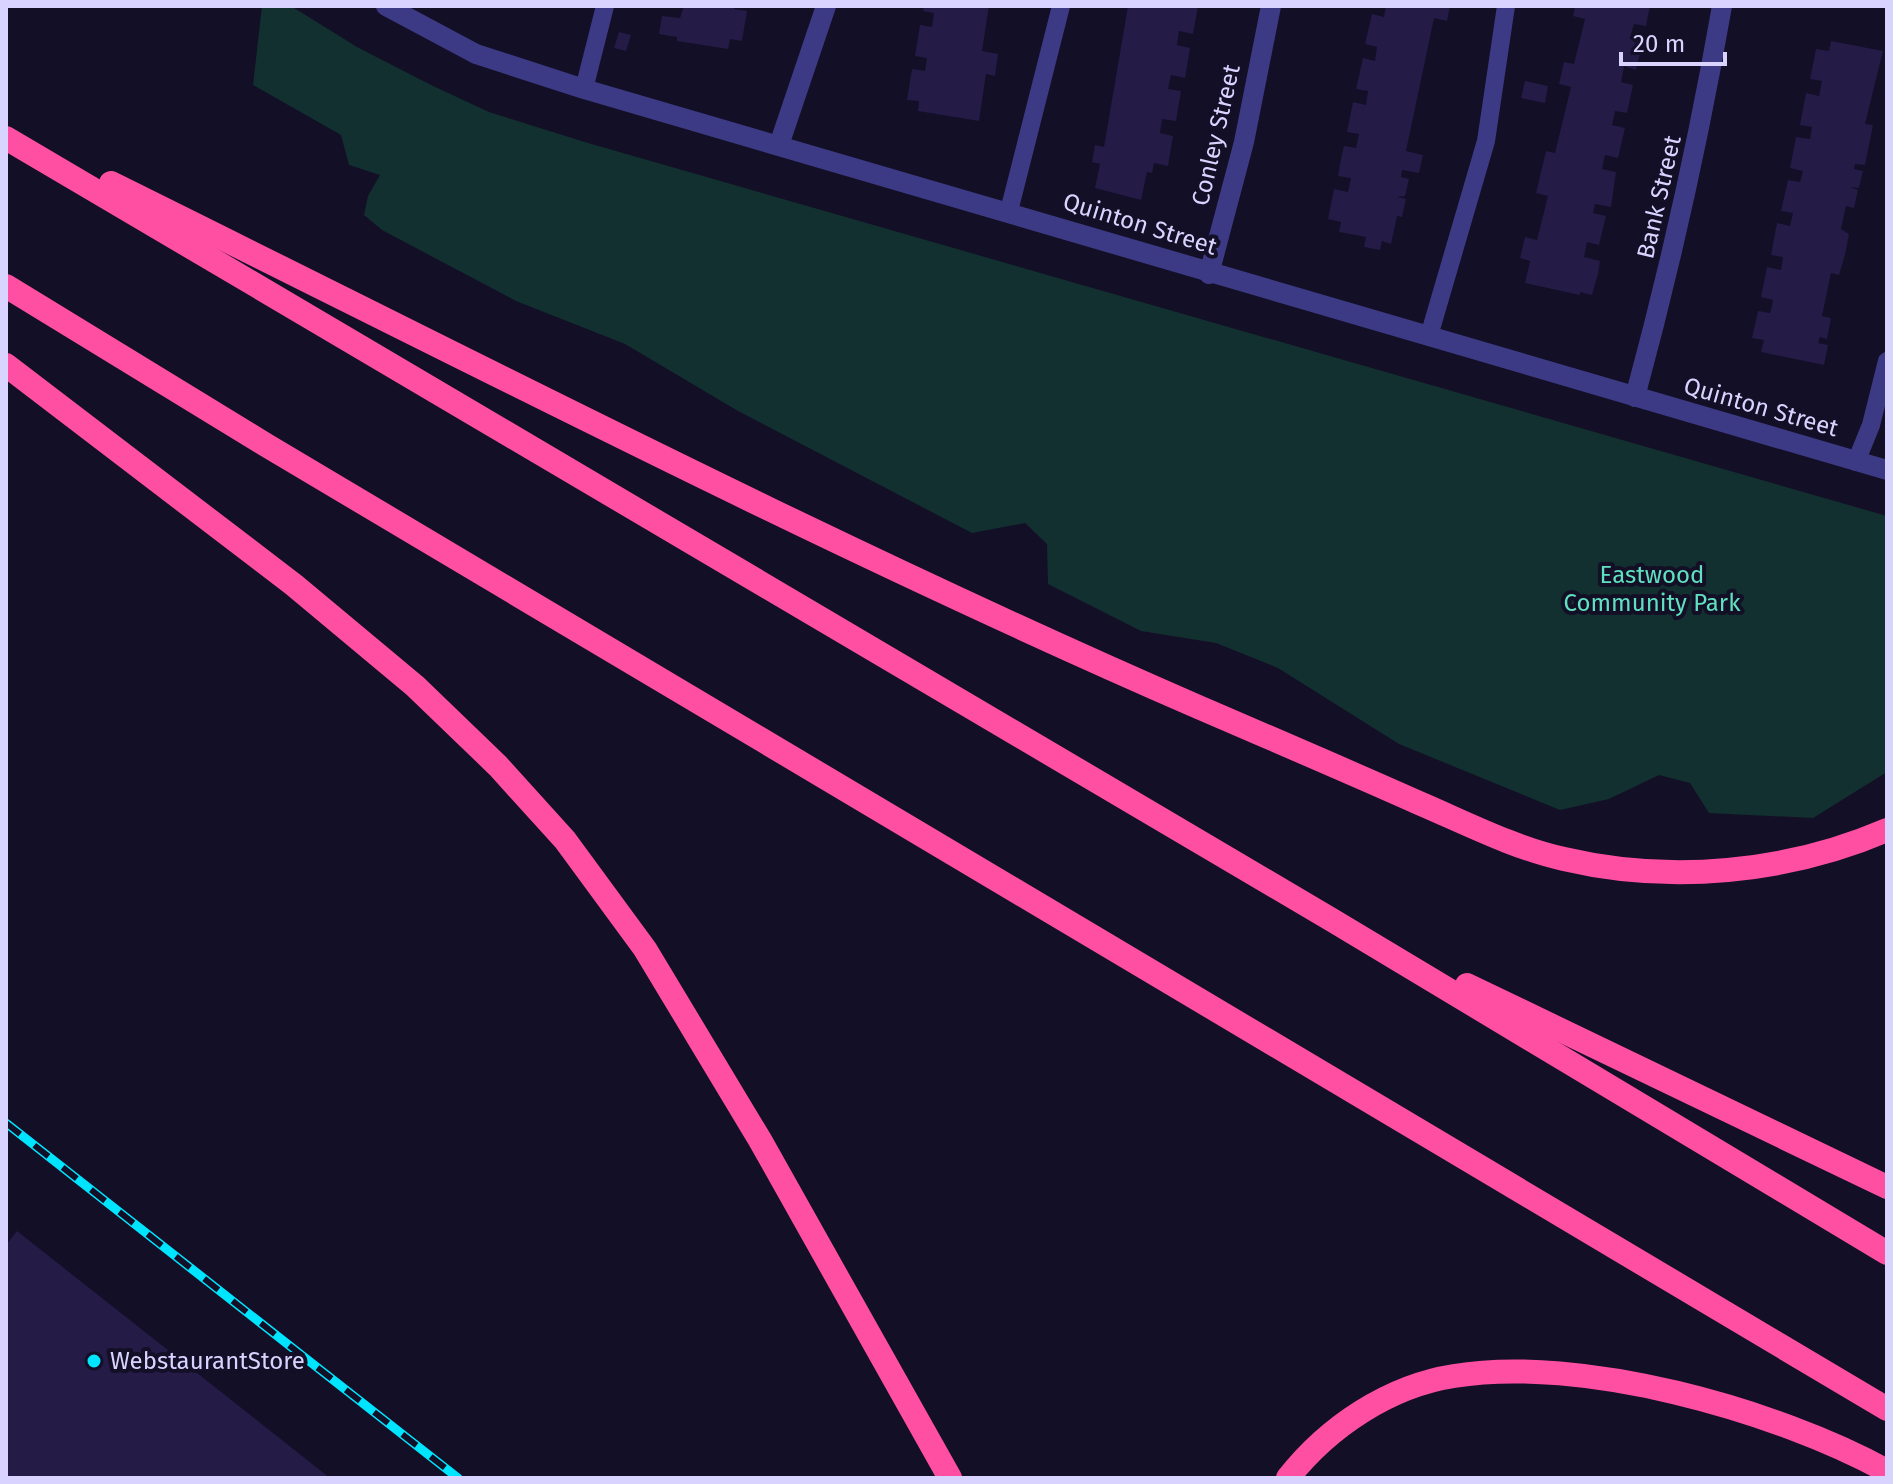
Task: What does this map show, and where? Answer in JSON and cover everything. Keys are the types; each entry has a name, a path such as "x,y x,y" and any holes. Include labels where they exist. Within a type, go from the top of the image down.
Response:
{"highway":[{"path":"6,132 905,573 1146,684 1493,835 1561,859 1630,871 1695,872 1767,865 1846,847 1887,830"},
{"path":"6,138 1332,920 1887,1253"},
{"path":"6,286 307,470 1887,1409"},
{"path":"6,365 294,585 415,686 498,766 565,840 645,949 678,1003 760,1140 950,1478"},
{"path":"1332,920 1887,1187"},
{"path":"1288,1478 1313,1447 1376,1402 1453,1376 1520,1372 1601,1378 1697,1399 1787,1426 1887,1471"}],"street":[{"name":"Quinton Street","path":"386,6 476,54 584,89 1887,470"},
{"path":"779,145 826,6"},
{"name":"Conley Street","path":"1209,274 1244,142 1271,6"},
{"name":"Bank Street","path":"1635,397 1692,168 1722,6"}],"lane":[{"path":"584,89 605,6"},
{"path":"1009,211 1061,6"},
{"path":"1429,336 1486,141 1506,6"},
{"path":"1856,462 1871,425 1887,361"}],"green space":[{"name":"Eastwood Community Park","path":"262,6 291,6 357,47 489,112 1887,516 1887,772 1813,818 1709,813 1690,783 1659,775 1609,799 1560,810 1399,744 1278,668 1216,643 1141,631 1048,584 1047,544 1025,523 972,533 738,411 625,344 516,301 382,230 364,215 368,196 380,175 349,165 341,135 253,85"}],"building":[{"path":"684,6 735,6 734,9 747,11 742,41 730,39 728,49 677,41 677,37 659,34 662,16 680,18"},
{"path":"924,6 989,6 982,51 998,54 995,76 986,74 979,121 918,111 919,101 907,100 912,69 925,71 927,58 915,56 920,25 932,27 934,13 923,11"},
{"path":"1128,6 1198,6 1193,34 1179,31 1177,45 1190,48 1185,78 1171,75 1168,89 1181,91 1176,121 1162,119 1160,133 1173,136 1168,166 1154,163 1152,173 1147,172 1141,200 1095,188 1100,164 1092,162 1095,145 1104,147"},
{"path":"1386,6 1450,6 1447,21 1434,18 1406,151 1423,155 1419,173 1402,170 1401,177 1409,179 1405,196 1397,197 1406,199 1402,217 1397,216 1391,244 1382,241 1380,250 1364,247 1366,237 1339,232 1341,222 1328,219 1334,189 1348,192 1351,178 1338,176 1341,159 1344,146 1356,148 1359,134 1347,132 1353,102 1366,105 1368,91 1356,89 1363,58 1375,61 1377,47 1365,44 1372,14 1384,17"},
{"path":"1575,6 1650,6 1646,26 1634,24 1630,38 1643,41 1636,70 1624,66 1621,82 1633,85 1627,113 1615,111 1612,125 1625,128 1618,158 1605,155 1602,169 1616,172 1611,207 1595,204 1593,213 1606,216 1599,245 1587,242 1584,257 1600,261 1592,295 1525,283 1530,261 1520,258 1525,237 1537,240 1548,196 1536,193 1546,151 1555,153 1571,87 1559,84 1564,62 1574,64 1585,19 1573,16"},
{"path":"619,32 631,35 626,51 614,48"},
{"path":"1831,41 1883,51 1865,124 1873,125 1865,165 1855,164 1854,169 1863,171 1859,188 1850,187 1858,190 1854,208 1846,206 1841,229 1849,234 1845,255 1839,275 1831,273 1822,316 1831,318 1827,339 1820,337 1818,343 1828,345 1824,365 1761,352 1764,340 1752,338 1758,311 1770,313 1772,306 1773,300 1761,297 1767,267 1781,270 1783,257 1771,255 1777,223 1790,226 1793,213 1781,211 1788,180 1800,182 1803,171 1790,168 1796,137 1810,139 1812,127 1800,125 1806,93 1819,96 1822,81 1810,79 1816,49 1829,51"},
{"path":"1525,81 1548,86 1545,103 1521,98"},
{"name":"WebstaurantStore","path":"17,1231 330,1478 6,1478 6,1245"}],"railway":[{"path":"6,1123 458,1478"}],"place":[{"name":"WebstaurantStore","path":"94,1361"}]}
